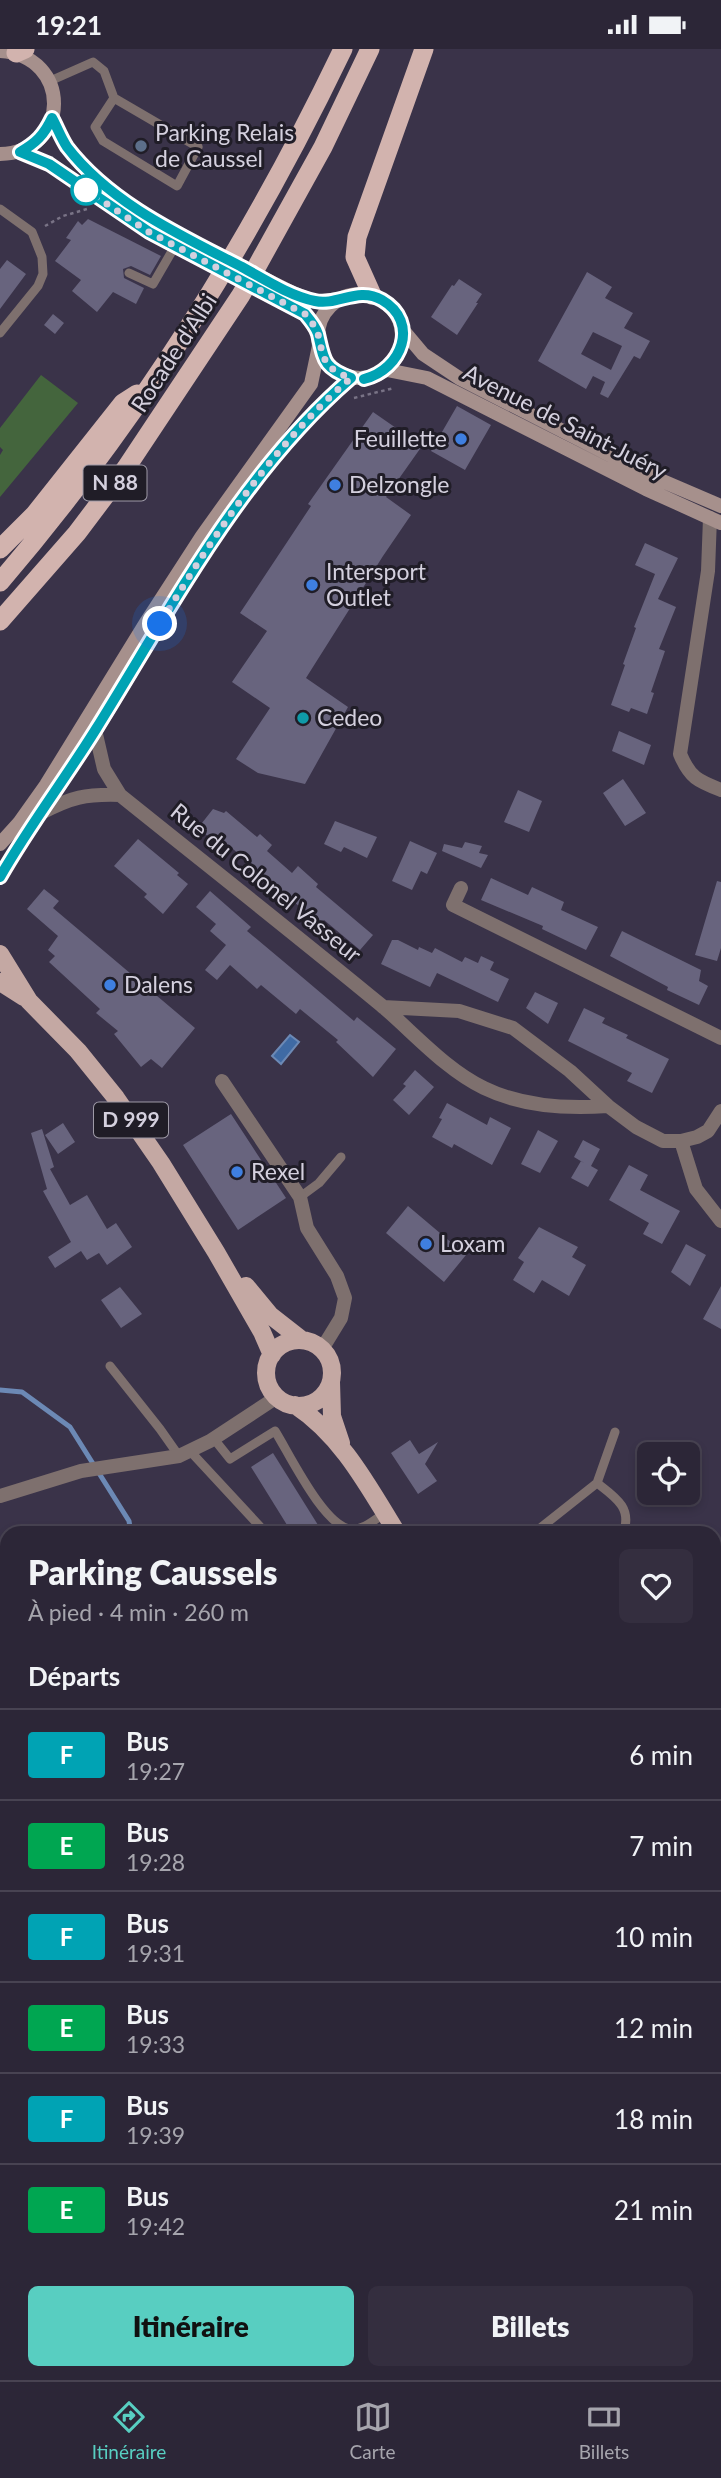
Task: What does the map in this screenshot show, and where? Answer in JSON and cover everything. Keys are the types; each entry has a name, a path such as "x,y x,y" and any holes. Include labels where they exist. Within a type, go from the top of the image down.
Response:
{"highway":[{"name":"Rocade d'Albi","path":"0,582 83,480 153,384 260,212 343,49"},
{"name":"Rocade d'Albi","path":"0,621 77,533 126,468 241,295 323,147 370,49"},
{"path":"372,295 355,257 357,237 424,49"},
{"path":"0,549 34,514 123,403 153,384"}],"main road":[{"path":"0,154 20,152 34,144 52,118 55,105 50,81 41,68 14,51"},
{"path":"52,118 65,145 89,171 155,221 180,245"},
{"path":"20,152 49,164 124,217 289,297 316,302 349,295 372,295 392,308 402,329 402,344 397,358 387,370 364,379 351,378 331,367 305,314 289,297"},
{"path":"0,844 46,785 146,621 202,536 311,384 325,313 339,299"},
{"name":"Avenue de Saint-Juéry","path":"402,329 423,354 458,378 653,477 721,506"},
{"name":"Avenue de Saint-Juéry","path":"387,370 414,374 646,489 715,520"},
{"path":"0,877 95,730 173,602 228,520 292,434 351,378"},
{"name":"D 999","path":"0,954 29,1001 78,1052 116,1098 161,1163 216,1252 262,1332 272,1355"},
{"name":"D 999","path":"0,982 29,1001"},
{"name":"D 999","path":"216,1252 270,1315 302,1340"},
{"path":"342,1447 332,1416 332,1370 329,1358 322,1349 302,1340 285,1343 272,1355 266,1375 269,1385 277,1397 312,1417 342,1447 392,1526"},
{"path":"295,1405 307,1405 317,1400 326,1392 331,1382"}],"street":[{"path":"715,520 680,754 687,770 699,782 721,790"},
{"path":"708,571 721,556"},
{"name":"Rue du Colonel Vasseur","path":"95,730 104,769 120,795 383,1007 448,1064 482,1087 516,1101 587,1108 608,1107"},
{"path":"41,813 66,800 90,794 120,795"},
{"path":"461,887 453,905 721,1038"},
{"path":"383,1007 459,1011 513,1028 570,1071 608,1107 636,1127 663,1141 681,1142 697,1137 708,1131 721,1111"},
{"path":"222,1081 300,1197 307,1228 337,1276 345,1298 341,1318 322,1349"},
{"path":"681,1142 696,1189 721,1221"},
{"path":"0,1496 81,1471 185,1453 214,1439 277,1397"}],"lane":[{"path":"50,81 93,62 104,71 114,98 198,147 177,186 103,141 95,127 114,98"},
{"path":"0,209 32,232 42,257 43,274 38,286 0,333"},
{"path":"129,272 153,284 180,245"},
{"path":"300,1197 319,1182 341,1157"},
{"path":"110,1366 160,1429 259,1526"},
{"path":"214,1439 230,1459 275,1431 322,1507 340,1526"},
{"path":"543,1526 597,1483 615,1432"},
{"path":"597,1483 622,1502 626,1526"},
{"path":"366,1526 384,1513"}],"path":[{"path":"32,232 63,216 89,209"},
{"path":"349,400 359,395 409,384 414,374"}],"green space":[{"path":"41,375 78,403 0,497 0,455 3,450 0,447 0,428"}],"water":[{"path":"290,1035 299,1042 281,1064 272,1056"}],"building":[{"path":"88,219 161,256 150,275 131,266 123,269 124,278 144,288 136,304 113,292 97,312 72,291 81,280 55,261 71,240 66,238 78,221 82,225"},
{"path":"7,260 26,274 0,309 0,269"},
{"path":"587,272 612,287 605,298 633,313 624,328 650,341 640,359 634,356 608,398 600,394 605,382 593,376 586,389 538,361","holes":["593,332 622,346 611,370 581,354"]},
{"path":"459,279 482,294 457,335 431,317"},
{"path":"53,314 64,323 55,334 44,325"},
{"path":"457,406 491,425 465,470 431,451"},
{"path":"373,412 422,446 386,497 411,515 306,678 348,707 305,784 258,773 236,759 270,708 232,682 267,631 240,613 311,506 308,504"},
{"path":"645,543 678,558 658,599 676,607 659,649 665,651 651,692 654,693 647,714 631,708 629,712 611,705 636,628 634,627 655,574 635,565"},
{"path":"619,731 651,745 644,765 612,751"},
{"path":"623,779 646,813 625,826 603,793"},
{"path":"518,790 542,801 529,832 504,822"},
{"path":"213,809 224,813 226,811 257,837 260,834 272,845 267,851 292,873 298,866 318,884 316,887 373,935 360,950 324,920 320,925 264,875 259,880 244,867 248,862 226,843 222,848 198,828"},
{"path":"335,821 377,837 367,858 344,847 341,852 324,844"},
{"path":"138,839 179,873 177,875 188,884 163,914 144,897 147,894 114,866"},
{"path":"410,841 437,853 427,874 421,871 412,890 392,881"},
{"path":"465,842 482,846 479,853 488,855 481,868 442,851 444,844 462,848"},
{"path":"491,878 528,895 532,887 564,902 561,910 598,927 586,950 542,929 543,926 481,900"},
{"path":"717,881 721,882 721,948 717,961 695,955"},
{"name":"Dalens","path":"44,889 59,901 53,908 195,1028 162,1068 151,1059 141,1067 114,1034 118,1031 96,1013 100,1009 49,962 55,956 48,950 58,936 27,909"},
{"path":"210,891 251,927 247,931 354,1021 357,1017 396,1049 373,1077 336,1042 338,1040 300,1009 296,1014 261,985 257,989 230,965 217,980 205,970 226,945 210,931 216,924 196,907"},
{"path":"622,931 701,970 699,981 708,986 699,1005 667,990 668,987 610,956"},
{"path":"392,940 432,953 435,948 462,962 465,957 478,963 481,956 494,962 490,970 509,979 498,1002 437,973 430,987 381,964"},
{"path":"535,992 558,1003 548,1024 526,1008"},
{"path":"584,1008 605,1018 602,1023 628,1035 626,1038 669,1059 652,1093 627,1081 632,1073 568,1041"},
{"path":"415,1070 434,1087 409,1115 393,1100 406,1086 403,1084"},
{"path":"447,1103 487,1125 490,1117 511,1128 492,1165 454,1144 452,1148 432,1137"},
{"path":"231,1114 286,1198 238,1230 183,1145"},
{"path":"63,1123 75,1142 58,1154 45,1135"},
{"path":"42,1129 54,1167 50,1169 70,1205 87,1195 107,1229 116,1223 132,1247 107,1265 99,1253 87,1260 81,1251 55,1268 48,1257 71,1242 43,1191 47,1189 31,1133"},
{"path":"538,1130 558,1141 540,1173 521,1164"},
{"path":"583,1140 600,1149 591,1166 598,1170 588,1187 571,1178 581,1161 574,1157"},
{"path":"629,1165 648,1175 640,1190 680,1211 662,1244 643,1234 649,1223 609,1200"},
{"name":"Loxam","path":"408,1206 466,1255 444,1282 386,1233"},
{"path":"539,1227 578,1247 572,1257 586,1265 569,1296 542,1280 534,1293 513,1280 524,1262 518,1258"},
{"path":"686,1244 706,1255 690,1286 671,1272"},
{"path":"721,1286 721,1329 703,1319"},
{"path":"120,1287 142,1314 121,1328 101,1300"},
{"path":"410,1440 419,1454 438,1442 425,1464 437,1481 418,1494 391,1453"},
{"path":"273,1453 318,1525 288,1526 251,1467"}],"waterway":[{"path":"0,1390 22,1392 70,1427 130,1526"}],"bus line":[{"name":"F","path":"0,877 95,730 173,602 228,520 292,434 351,378 340,374 323,357 318,332 305,314 149,232 49,164 20,152 34,144 46,132 52,118 65,145 89,171 155,221 185,238 316,302 361,294 383,300 399,318 402,344 397,358 387,370 364,379"}],"place":[{"name":"Parking Relais de Caussel","path":"141,146"},
{"name":"Feuillette","path":"461,439"},
{"name":"Delzongle","path":"335,485"},
{"name":"Intersport Outlet","path":"312,585"},
{"name":"Cedeo","path":"303,718"},
{"name":"Dalens","path":"110,985"},
{"name":"Rexel","path":"237,1172"},
{"name":"Loxam","path":"426,1244"}],"route":[{"path":"86,190 149,232 305,314 318,332 323,357 340,374 351,378 292,434 228,520 160,624"}]}
